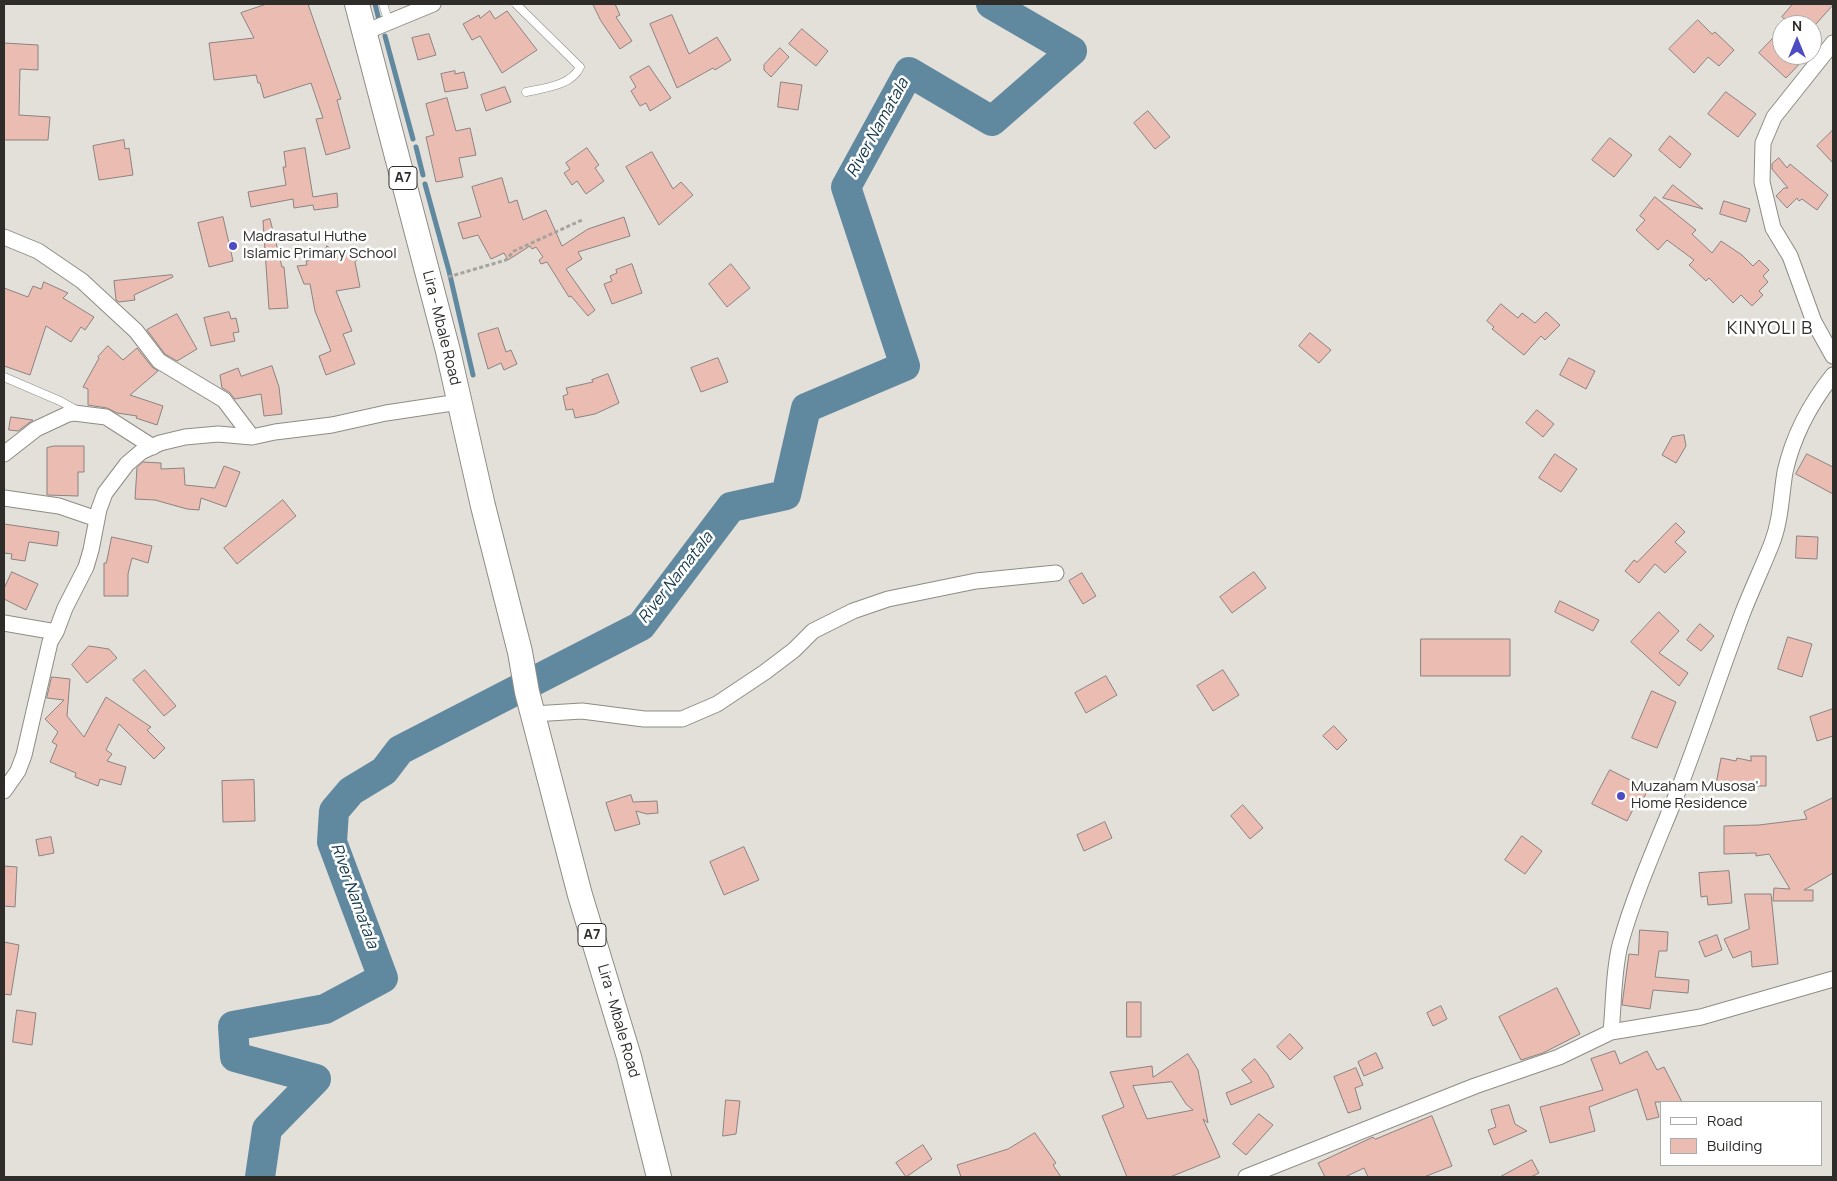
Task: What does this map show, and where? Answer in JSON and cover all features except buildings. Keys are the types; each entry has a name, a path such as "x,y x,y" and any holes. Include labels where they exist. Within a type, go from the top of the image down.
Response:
{"main road":[{"name":"Lira - Mbale Road","path":"358,4 459,402 520,652 530,703 580,895 629,1057 659,1177"}],"street":[{"path":"365,32 433,4"},
{"path":"1833,44 1774,117 1763,143 1762,182 1774,228 1790,256 1814,322 1833,356"},
{"path":"4,237 38,251 82,281 136,331 159,361 224,400 252,437"},
{"path":"1612,1032 1615,976 1620,946 1628,917 1680,786 1743,613 1772,542 1778,524 1786,472 1797,431 1833,375"},
{"path":"4,790 18,771 24,755 50,642 86,567 105,493 127,464 142,452 160,443 185,437 218,434 252,437 275,432 332,425 386,413 459,402"},
{"path":"4,454 36,429 68,414 82,413 106,417 153,447"},
{"path":"4,498 58,506 97,519"},
{"path":"530,703 644,719 682,719 717,704 794,650 813,631 853,612 888,599 976,580 1056,573"},
{"path":"4,623 56,632"},
{"path":"1246,1177 1475,1086 1559,1057 1612,1032 1701,1017 1833,978"}],"lane":[{"path":"383,4 389,23"},
{"path":"516,4 580,67 576,76 562,83 526,92"},
{"path":"4,377 60,401 82,413"}],"path":[{"path":"429,282 506,260 514,251 582,220"}],"waterway":[{"path":"375,4 379,20"},
{"name":"River Namatala","path":"260,1177 267,1129 316,1079 235,1057 233,1026 325,1009 383,978 332,842 334,811 351,791 384,771 400,750 641,626 731,507 786,495 806,408 905,366 846,187 909,72 992,121 1072,51 991,4"},
{"path":"385,36 413,139"},
{"path":"416,147 423,175"},
{"path":"425,184 449,271 473,375"}],"place":[{"name":"Madrasatul Huthe Islamic Primary School","path":"233,246"},
{"name":"Muzaham Musosa' Home Residence","path":"1621,796"}],"district":[{"name":"KINYOLI B","path":"1770,329"}]}
